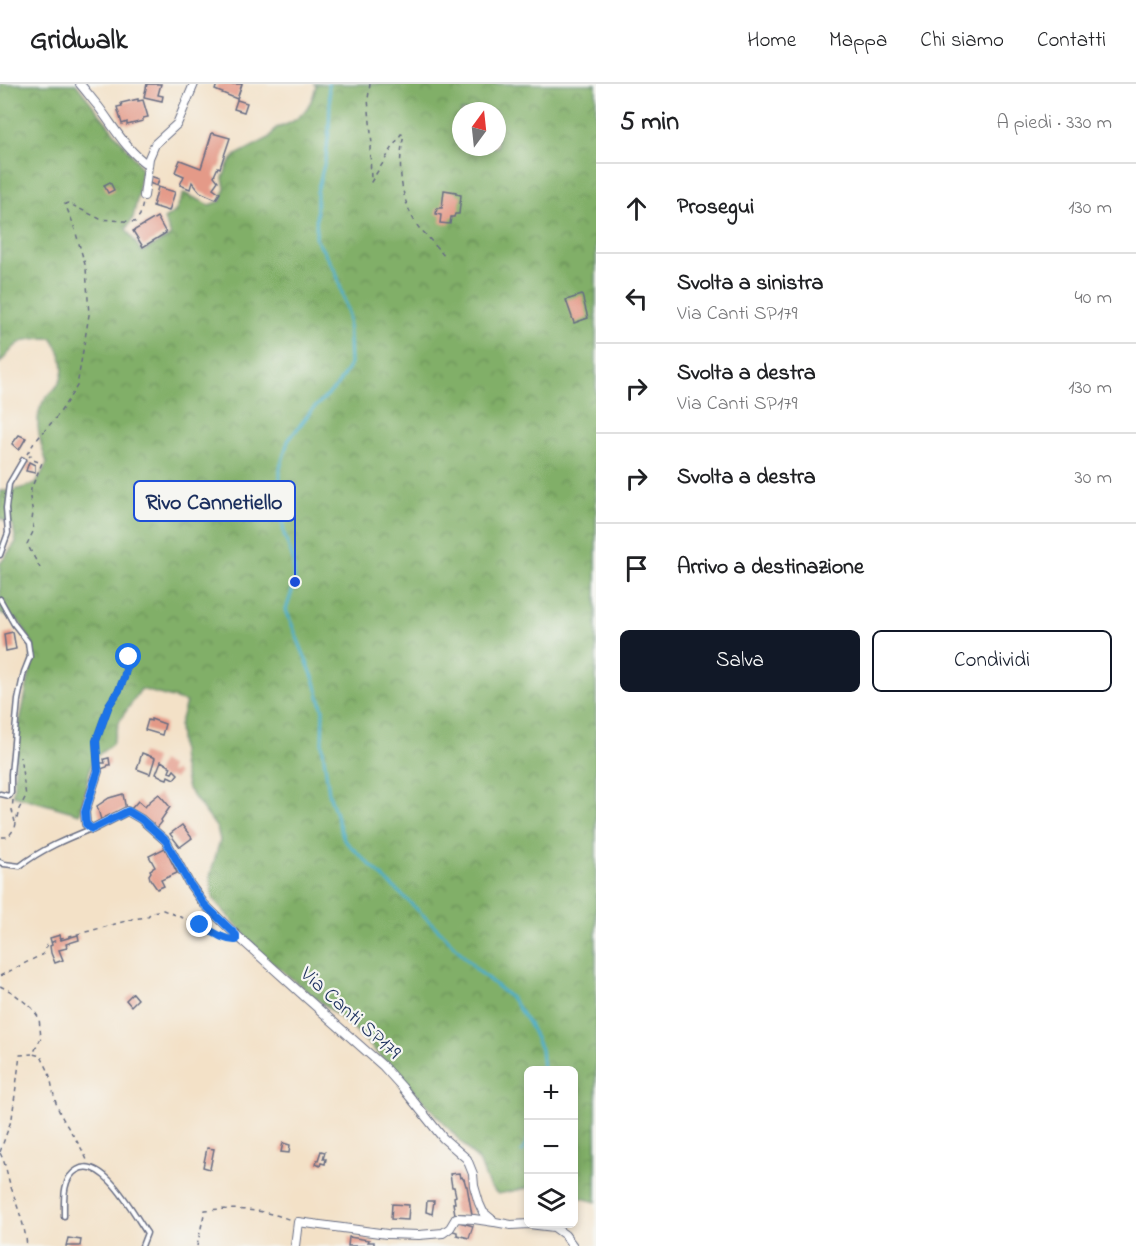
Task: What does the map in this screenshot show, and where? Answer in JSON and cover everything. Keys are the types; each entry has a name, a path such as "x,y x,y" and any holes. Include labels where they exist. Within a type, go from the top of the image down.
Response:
{"street":[{"path":"80,84 123,142 148,165"},
{"path":"144,196 149,158 155,144 177,124 194,84"},
{"path":"92,829 86,824 85,812 98,771"},
{"name":"Via Canti SP179","path":"92,829 128,811 166,841 189,883 204,904 383,1066 443,1138 467,1159 473,1174 479,1203 483,1212 495,1222"},
{"path":"295,1246 298,1222 387,1234 419,1235 443,1233 450,1228 456,1218 511,1225 529,1224 554,1227 565,1235 573,1246"}],"lane":[{"path":"0,555 9,533 6,508 9,484 23,460"},
{"path":"0,600 28,642 30,657 18,700 11,793 9,796 0,794"},
{"path":"98,771 96,741 109,705 124,678 129,657"},
{"path":"0,862 20,866 56,843 92,829"},
{"path":"64,1216 69,1176 82,1167 97,1170 110,1181 131,1207 147,1233 142,1246"}],"path":[{"path":"370,84 368,99 372,145 370,147 371,182 401,134 404,135 400,150 400,167 406,204 417,226 445,257"},
{"path":"23,460 77,386 85,342 89,315 86,268 65,204 68,203 100,219 135,222 140,215 144,196"},
{"path":"23,460 31,456 33,460 42,463 31,489 34,530 27,544 40,568"},
{"path":"2,837 8,837 12,833 19,809 26,796 20,757 14,746"},
{"path":"10,795 14,802 12,810 15,822 17,821"},
{"path":"0,976 44,954 48,944 64,937 147,917 152,912 163,910 213,930 227,940 236,940 236,935"},
{"path":"0,986 12,992 32,1008 39,1018 41,1038 33,1054"},
{"path":"27,1246 22,1218 6,1164 0,1153 12,1118 21,1055 41,1056 49,1074 56,1105 86,1158 88,1167"},
{"path":"197,1246 205,1210 234,1208 250,1210 298,1222"}],"green space":[{"path":"0,84 76,84 141,169 133,218 126,229 142,252 171,236 164,219 175,212 184,193 210,205 221,201 225,188 223,178 228,165 236,155 269,138 276,128 297,119 311,102 316,86 314,84 596,84 596,1202 578,1197 578,1066 524,1066 524,1189 498,1194 489,1186 480,1163 423,1100 354,1029 264,956 213,899 210,876 220,840 217,828 188,789 182,764 179,726 186,702 141,689 120,720 112,744 92,760 80,814 13,795 18,732 33,644 19,621 0,613 0,564 16,542 13,525 0,518 0,491 11,491 36,484 47,463 40,441 39,411 43,401 60,380 63,368 58,349 52,338 27,340 12,349 0,363"}],"building":[{"path":"147,84 161,84 158,95 163,96 162,101 144,97"},
{"path":"217,84 242,84 237,99 215,90"},
{"path":"138,99 138,101 143,100 148,117 143,118 143,121 122,124 117,107 122,106 121,103"},
{"path":"237,100 247,103 244,112 234,109"},
{"path":"212,133 230,138 220,168 218,167 214,176 218,181 213,188 220,193 216,199 200,192 192,182 190,189 180,185 184,176 175,172 180,160 201,168"},
{"path":"150,176 159,179 157,186 149,183"},
{"path":"110,182 114,190 108,193 104,185"},
{"path":"158,187 175,192 169,211 153,206"},
{"path":"444,190 461,195 459,214 451,217 450,224 440,223 441,215 436,214 437,208 442,208"},
{"path":"157,217 166,233 143,247 133,231"},
{"path":"582,295 588,318 574,323 566,300"},
{"path":"19,435 26,438 19,450 12,444"},
{"path":"29,462 35,465 35,473 26,471"},
{"path":"13,632 16,649 6,651 4,634"},
{"path":"151,719 165,724 162,735 145,730 148,720 151,721"},
{"path":"142,753 155,758 150,774 137,769"},
{"path":"109,758 110,765 101,769 100,763 105,763 104,759"},
{"path":"161,761 171,767 169,772 172,773 174,770 178,774 174,779 168,776 167,779 156,774"},
{"path":"123,794 126,810 101,820 97,806 109,798"},
{"path":"159,794 170,807 156,829 131,809 138,801 145,807"},
{"path":"182,825 192,838 180,847 170,834"},
{"path":"165,848 177,873 161,880 164,886 157,889 149,875 150,870 155,867 149,856"},
{"path":"60,935 61,940 78,935 79,940 66,944 67,948 59,950 63,960 55,963 51,953 50,938"},
{"path":"133,993 138,999 131,1006 126,1000"},
{"path":"283,1143 290,1145 289,1153 281,1152"},
{"path":"207,1148 214,1149 210,1169 203,1167"},
{"path":"321,1151 325,1152 323,1159 326,1159 325,1164 321,1163 320,1166 316,1164"},
{"path":"459,1173 467,1186 472,1215 455,1214 453,1203 455,1203 454,1197 456,1196 450,1174"},
{"path":"427,1201 434,1201 432,1214 426,1212"},
{"path":"392,1204 409,1205 408,1220 391,1219"},
{"path":"456,1221 473,1226 469,1238 457,1235 457,1232 453,1231"},
{"path":"349,1237 369,1240 368,1242 374,1242 374,1246 348,1246"},
{"path":"68,1238 81,1240 80,1246 66,1246"}],"waterway":[{"path":"328,84 329,130 326,157 317,192 316,239 336,272 348,313 350,365 337,386 311,411 288,441 280,468 280,500 284,534 293,559 295,582 286,610 315,682 323,710 322,743 329,793 344,840 443,934 476,969 512,999 529,1024 541,1049 543,1066"},
{"path":"522,1152 524,1148"}],"place":[{"name":"Rivo Cannetiello","path":"295,582"}],"route":[{"path":"129,657 124,678 109,705 96,741 98,771 85,812 86,824 92,829 128,811 166,841 189,883 204,904 236,935 236,940 227,940 213,930 200,925"}]}
